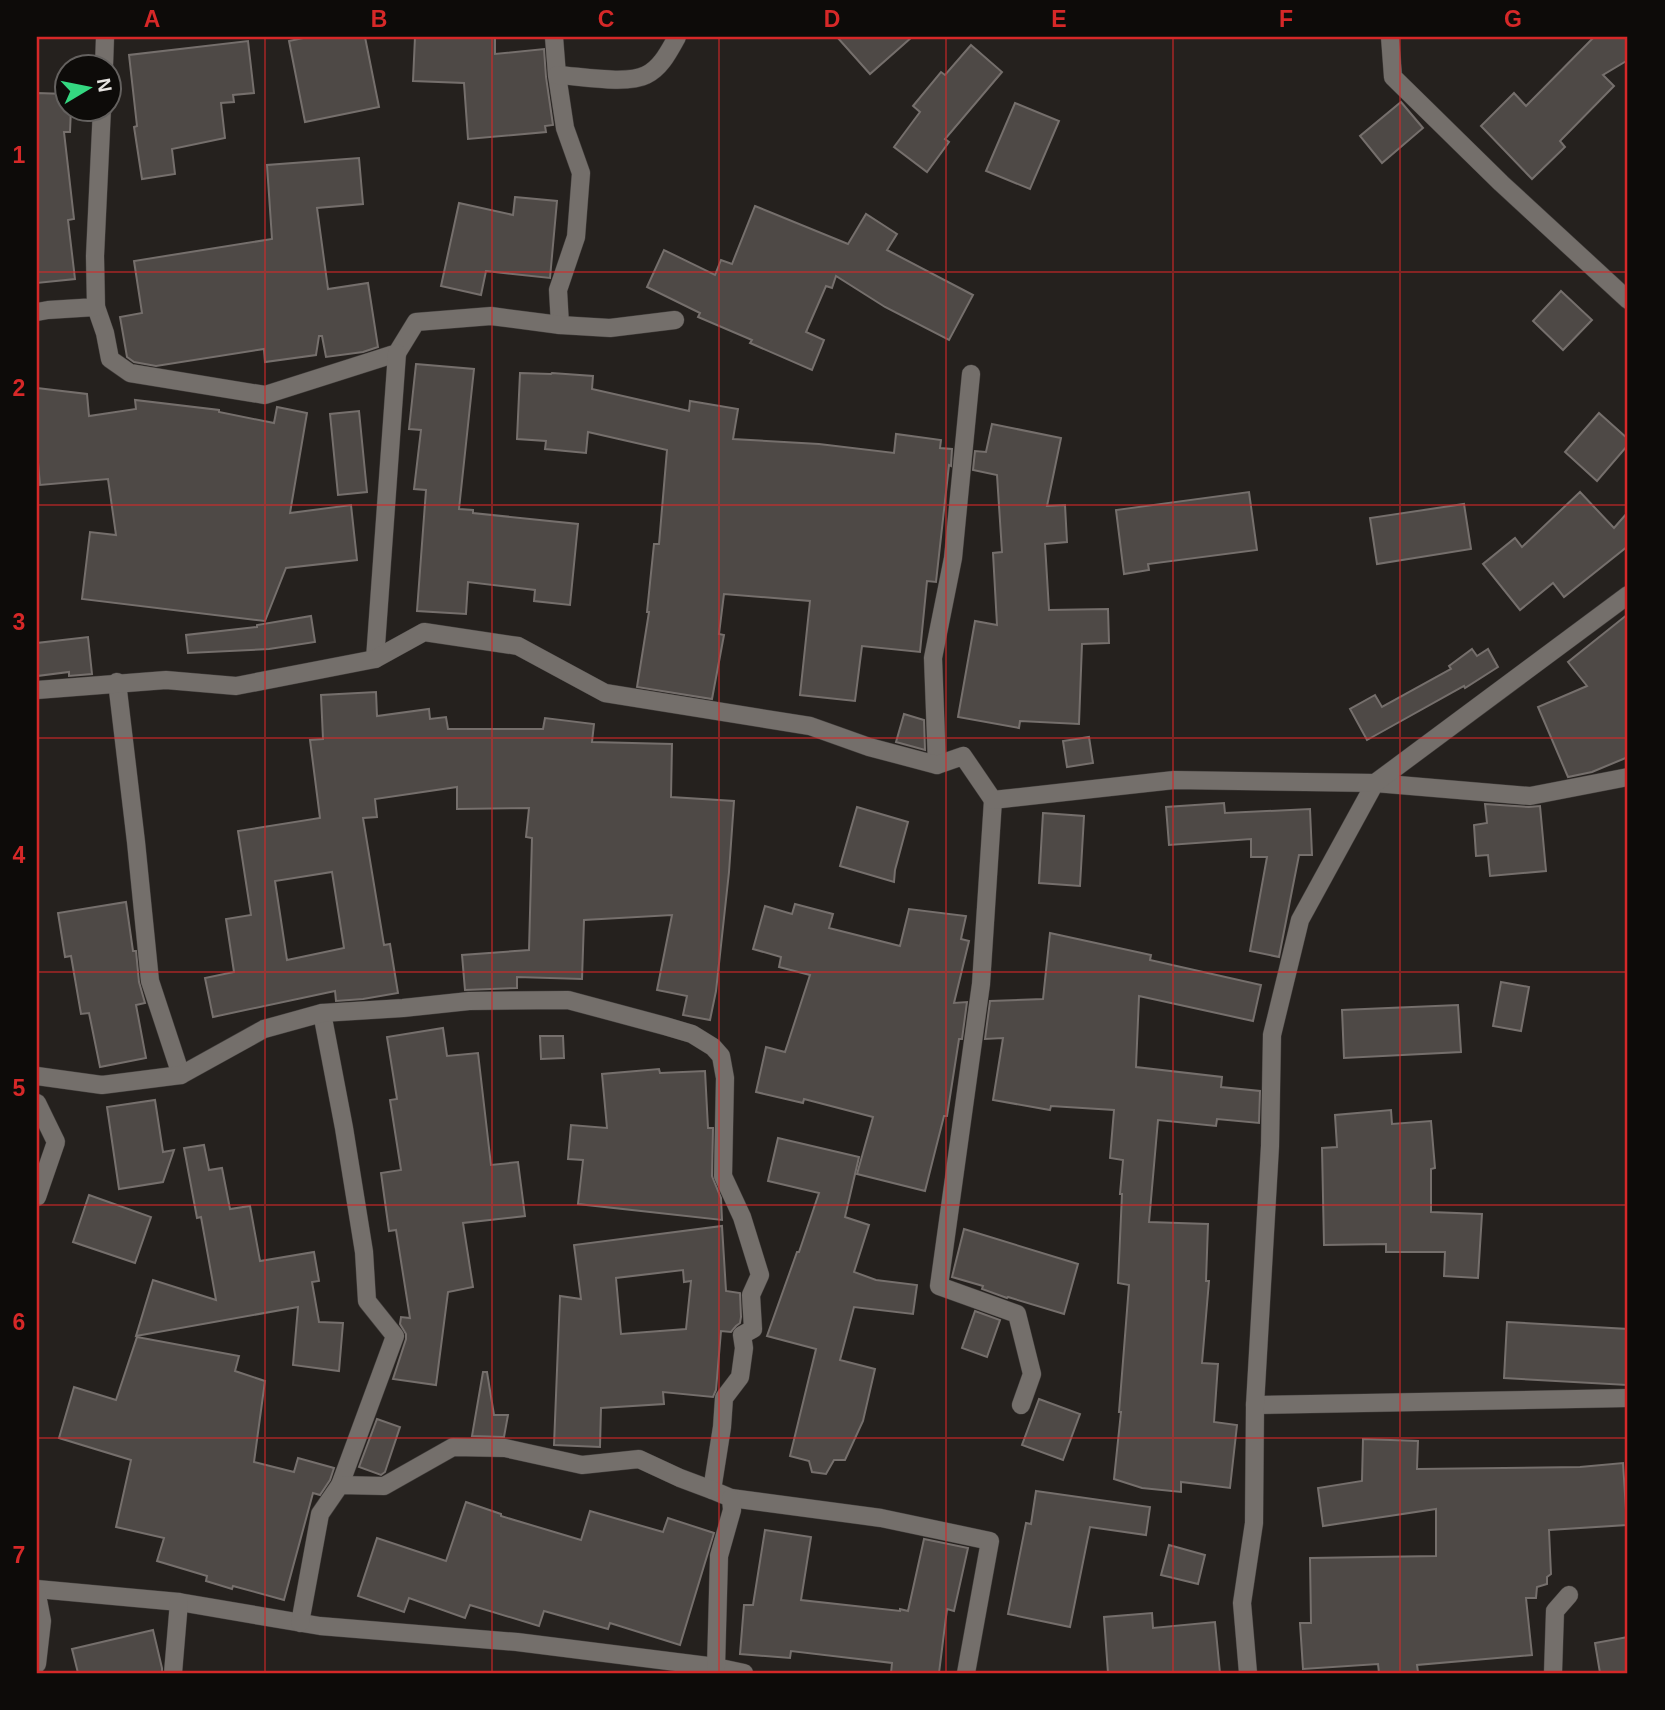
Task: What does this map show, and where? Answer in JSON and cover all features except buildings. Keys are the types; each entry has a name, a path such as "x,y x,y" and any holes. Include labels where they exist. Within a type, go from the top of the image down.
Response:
{"street":[{"path":"554,37 565,128 581,173 576,237 558,290 560,325"},
{"path":"557,75 622,80 645,76 664,59 677,37"},
{"path":"1390,37 1393,77 1501,183 1628,300"},
{"path":"101,122 96,307 110,359 130,373 265,395 397,353"},
{"path":"37,312 96,307"},
{"path":"375,659 397,353 416,322 491,316 610,328 675,320"},
{"path":"937,765 933,658 953,558 971,374"},
{"path":"1248,1673 1242,1603 1254,1523 1255,1405 1270,1146 1272,1035 1300,920 1375,783 1628,595"},
{"path":"37,690 166,680 236,686 375,659 424,632 518,646 604,694 810,726 869,747 937,765 963,756 993,800 981,985 939,1286 1017,1314 1032,1374 1021,1405"},
{"path":"117,682 150,981 181,1075"},
{"path":"993,800 1174,780 1375,783 1530,796 1628,777"},
{"path":"37,1076 102,1085 181,1075 264,1029 322,1013 469,1001 568,1000 692,1034 713,1046 721,1056 725,1078 723,1176 742,1217 760,1275 751,1295 753,1329 742,1335 744,1348 740,1377 724,1398 712,1490"},
{"path":"300,1623 320,1514 340,1485 396,1336 367,1301 362,1240 322,1013"},
{"path":"37,1103 56,1142 37,1197"},
{"path":"1255,1405 1628,1398"},
{"path":"340,1485 384,1486 453,1447 505,1448 582,1465 639,1459 731,1497 881,1518 990,1541 966,1673"},
{"path":"716,1667 719,1556 732,1510 731,1497"},
{"path":"37,1589 179,1602 300,1623 446,1638 517,1642 716,1667 744,1673"},
{"path":"37,1595 42,1621 37,1664"},
{"path":"1553,1673 1555,1611 1569,1595"},
{"path":"173,1673 179,1602"}]}
